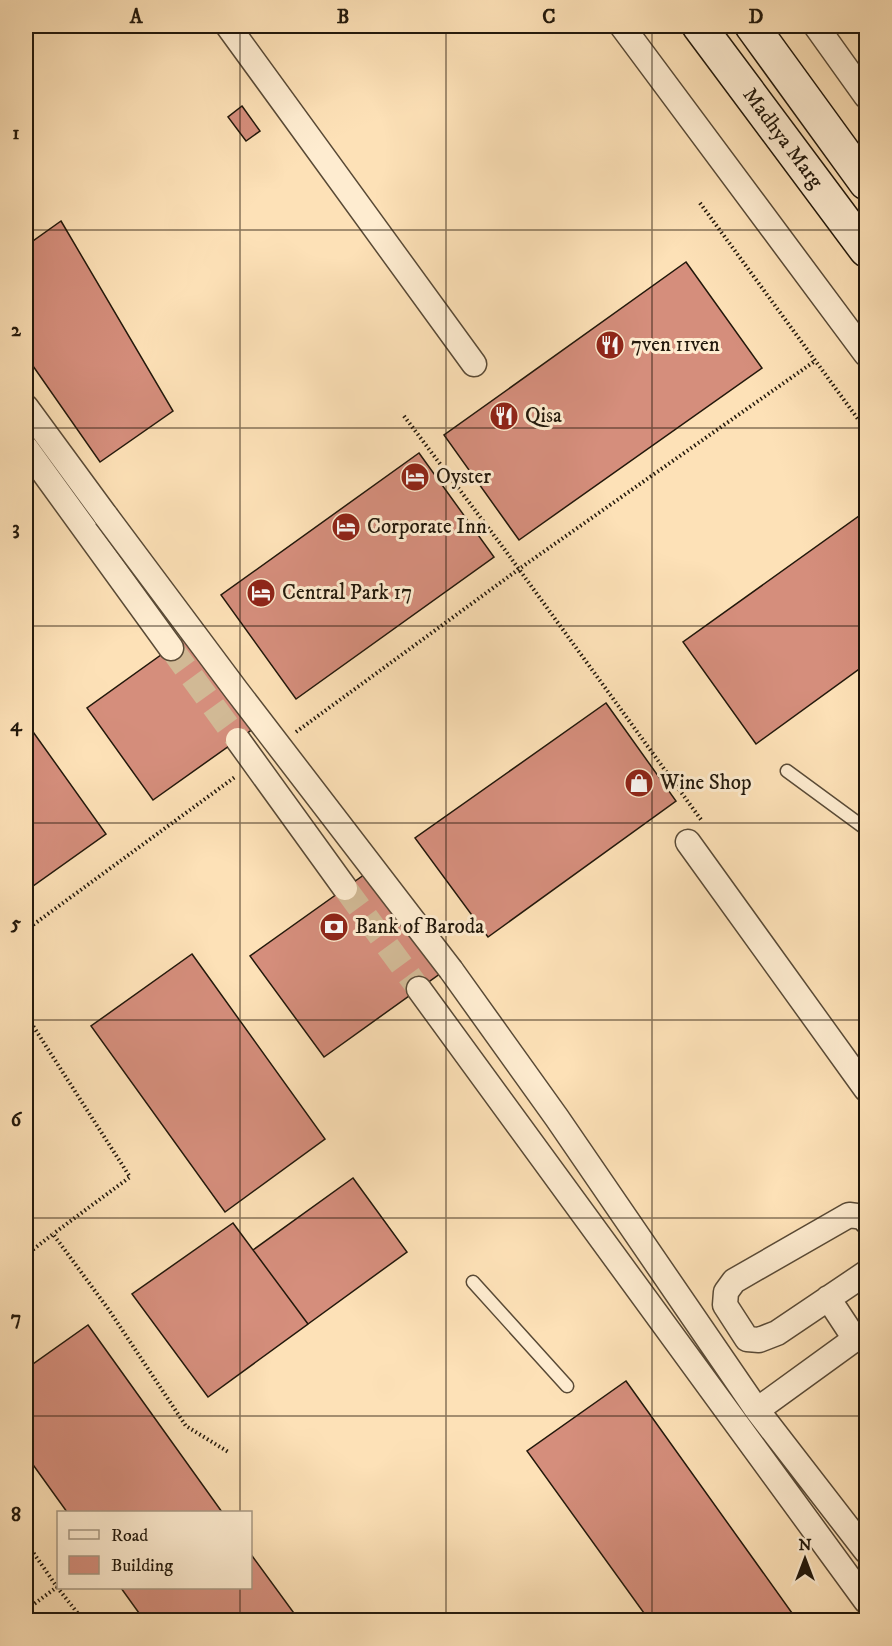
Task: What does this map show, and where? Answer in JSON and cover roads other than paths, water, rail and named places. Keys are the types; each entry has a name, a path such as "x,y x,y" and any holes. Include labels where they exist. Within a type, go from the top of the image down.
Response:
{"main road":[{"name":"Madhya Marg","path":"699,26 867,250"},
{"name":"Madhya Marg","path":"752,26 867,183"}],"street":[{"path":"228,26 474,364"},
{"path":"622,26 867,354"},
{"path":"816,26 867,96"},
{"path":"26,407 236,690 451,970 557,1118 757,1410 867,1551"},
{"path":"26,448 171,648"},
{"path":"238,740 345,888"},
{"path":"698,835 867,1089"},
{"path":"419,989 867,1601"},
{"path":"867,1221 864,1217 849,1215 734,1281 726,1292 725,1305 747,1339 759,1340 777,1333 867,1273"},
{"path":"757,1410 861,1335 828,1298"}],"lane":[{"path":"787,771 867,829"},
{"path":"473,1282 567,1386"}],"tunnel":[{"path":"171,648 238,740"},
{"path":"345,888 419,989"}],"place":[{"name":"7ven 11ven","path":"610,345"},
{"name":"Qisa","path":"504,416"},
{"name":"Oyster","path":"415,477"},
{"name":"Corporate Inn","path":"346,527"},
{"name":"Central Park 17","path":"261,593"},
{"name":"Wine Shop","path":"639,783"},
{"name":"Bank of Baroda","path":"334,927"}]}
